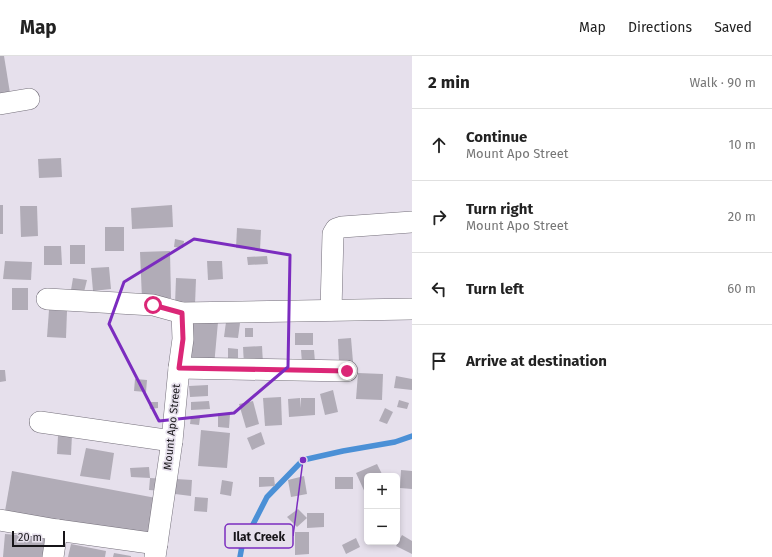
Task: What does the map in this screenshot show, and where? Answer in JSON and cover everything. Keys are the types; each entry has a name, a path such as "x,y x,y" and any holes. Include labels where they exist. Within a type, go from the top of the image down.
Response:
{"street":[{"path":"0,104 29,99"},
{"path":"331,310 333,234 336,229 342,226 412,222"},
{"path":"47,299 153,305 182,313 412,309"},
{"name":"Mount Apo Street","path":"156,550 172,442 183,339 182,313"},
{"path":"179,368 347,371"},
{"path":"40,422 172,442"},
{"path":"0,520 156,550"},
{"path":"53,557 57,530"}],"highlighted area":[{"path":"194,239 290,255 288,367 234,413 159,421 109,324 124,282"}],"building":[{"path":"0,56 4,56 10,93 0,94"},
{"path":"61,158 62,177 39,178 38,159"},
{"path":"0,205 3,205 3,234 0,234"},
{"path":"172,205 173,227 132,229 131,208"},
{"path":"20,206 37,206 38,236 21,237"},
{"path":"105,227 124,227 124,251 105,251"},
{"path":"237,228 261,230 260,250 236,248"},
{"path":"175,239 184,241 183,248 174,247"},
{"path":"70,245 85,245 85,264 70,264"},
{"path":"44,246 61,246 62,265 44,265"},
{"path":"170,251 171,298 142,299 140,252"},
{"path":"267,256 268,264 248,265 247,257"},
{"path":"5,261 32,262 31,280 3,279"},
{"path":"207,261 222,261 223,279 208,280"},
{"path":"109,267 111,289 93,291 91,268"},
{"path":"73,278 87,280 84,292 71,290"},
{"path":"176,278 196,279 195,305 175,304"},
{"path":"12,288 28,288 28,310 12,310"},
{"path":"49,310 67,311 66,338 47,337"},
{"path":"192,320 218,322 214,366 189,365"},
{"path":"226,322 240,323 238,338 224,337"},
{"path":"245,328 253,328 253,337 245,337"},
{"path":"295,333 313,333 313,345 295,345"},
{"path":"351,338 353,362 339,362 338,339"},
{"path":"262,346 263,364 244,365 243,347"},
{"path":"228,348 238,349 238,358 228,358"},
{"path":"301,350 314,350 315,362 302,363"},
{"path":"0,370 5,370 6,381 0,382"},
{"path":"358,373 383,374 382,400 356,399"},
{"path":"396,376 412,379 412,390 394,388"},
{"path":"135,379 147,380 146,392 134,391"},
{"path":"208,385 208,396 190,397 189,386"},
{"path":"333,390 338,412 325,415 320,394"},
{"path":"281,397 282,425 265,426 263,398"},
{"path":"300,398 301,408 301,398 315,398 315,415 289,417 288,399"},
{"path":"399,400 409,403 407,409 397,407"},
{"path":"209,401 210,409 191,410 191,402"},
{"path":"253,401 259,424 246,428 239,404"},
{"path":"149,402 158,402 158,408 150,409"},
{"path":"385,408 393,412 387,424 379,421"},
{"path":"218,413 230,414 229,428 218,427"},
{"path":"191,416 200,418 199,425 190,424"},
{"path":"201,430 230,433 227,468 198,466"},
{"path":"261,432 265,444 252,450 247,438"},
{"path":"72,435 71,455 57,454 58,436"},
{"path":"86,448 114,453 110,480 80,476"},
{"path":"377,464 382,473 364,473 364,490 356,473"},
{"path":"149,467 150,478 131,477 130,468"},
{"path":"401,470 412,471 412,489 400,488"},
{"path":"12,471 156,498 148,538 5,511"},
{"path":"304,476 307,494 291,497 288,480"},
{"path":"259,477 274,477 275,486 259,487"},
{"path":"335,477 353,477 353,489 335,489"},
{"path":"150,478 165,479 163,491 149,490"},
{"path":"176,479 192,480 191,496 175,494"},
{"path":"222,480 233,482 231,496 220,494"},
{"path":"195,497 208,498 207,512 194,511"},
{"path":"298,509 307,518 297,527 287,517"},
{"path":"307,513 324,513 324,527 307,528"},
{"path":"295,532 309,532 309,554 295,555"},
{"path":"5,534 45,537 43,557 3,557"},
{"path":"402,535 412,541 412,554 396,546 400,545 400,539"},
{"path":"356,538 360,547 346,554 342,545"},
{"path":"71,544 106,551 105,557 68,557"},
{"path":"114,553 131,556 131,557 113,557"}],"waterway":[{"path":"240,557 242,546 267,497 303,460 395,442 412,436"}],"place":[{"name":"Ilat Creek","path":"303,460"}],"route":[{"path":"153,305 182,313 183,339 179,368 347,371"}]}
